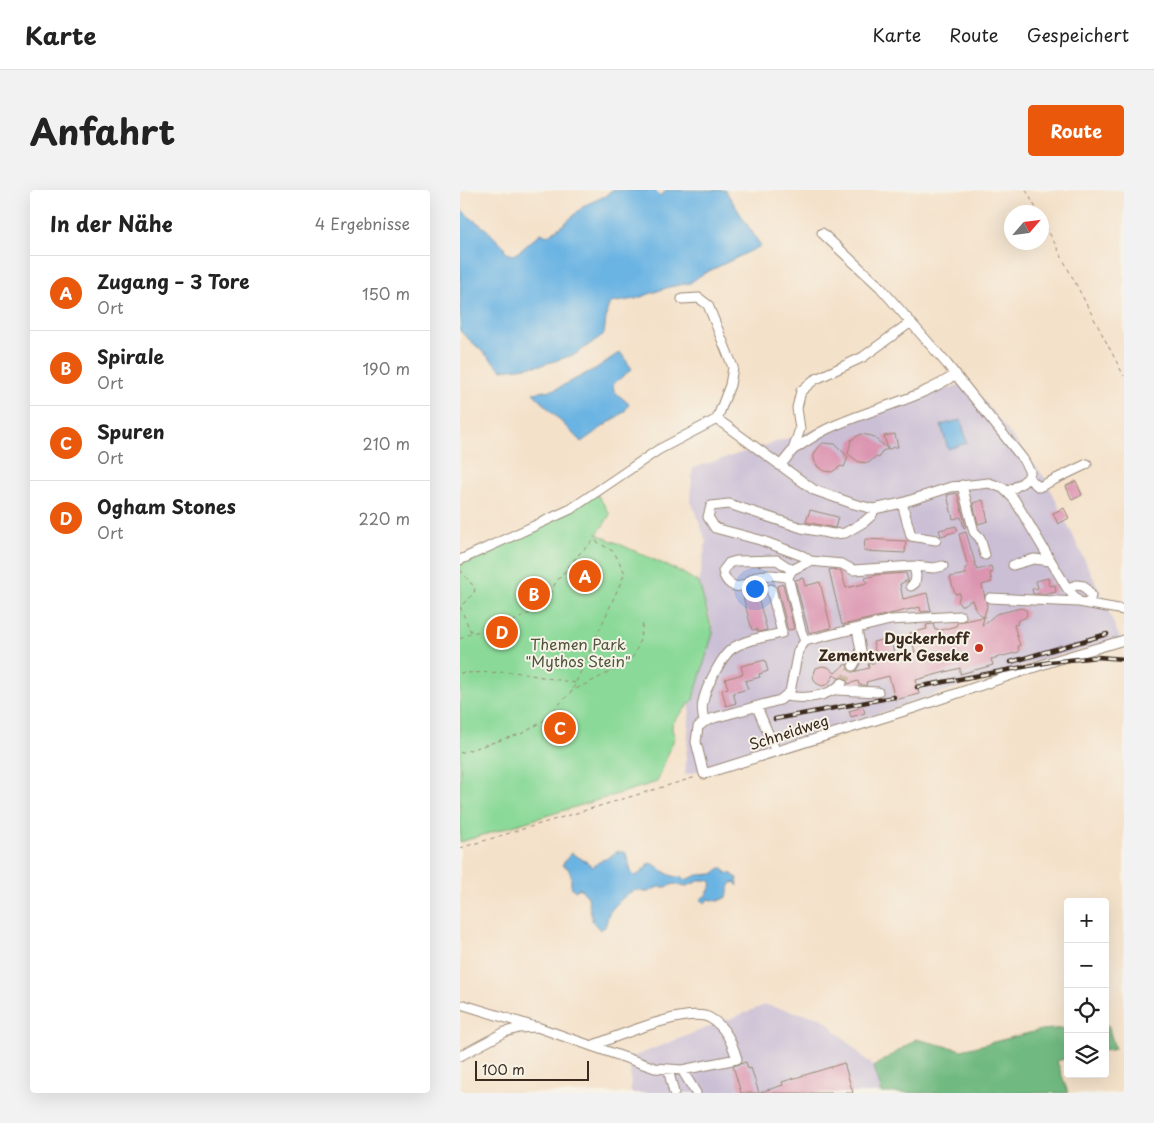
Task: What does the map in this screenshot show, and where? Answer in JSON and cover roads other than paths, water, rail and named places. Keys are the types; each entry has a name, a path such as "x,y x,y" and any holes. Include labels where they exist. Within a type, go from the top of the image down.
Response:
{"lane":[{"path":"822,233 880,287 956,374 1023,458 1030,472 1028,478 1007,492"},
{"path":"460,560 571,509 658,450 717,419 730,384 733,368 708,305 699,298 682,299"},
{"path":"793,450 800,429 798,408 801,391 814,380 863,357 911,322"},
{"path":"780,466 793,450 826,430 909,398 946,381 956,374"},
{"path":"717,419 814,490 874,509 902,504 951,486 989,483 1003,488 1014,499 1067,588 1079,602"},
{"path":"1028,478 1040,487 1087,464"},
{"path":"962,486 974,532 980,538 985,555"},
{"path":"874,509 872,515 864,522 845,533 833,534 802,528 729,504 711,506 708,517 715,528 760,540 803,556 810,561 842,564 853,570 914,566 934,568 943,566"},
{"path":"902,504 911,536 936,540"},
{"path":"1014,565 1034,559 1051,561"},
{"path":"805,642 801,631 790,574 777,560 736,561 730,563 723,571 727,582 735,587 744,586 756,577 790,574 810,561"},
{"path":"911,586 915,583 914,566"},
{"path":"1067,588 1077,585 1084,586 1090,595 1089,604"},
{"path":"771,589 782,633 743,643 732,648 724,657 703,702 704,722 780,700 790,692 798,650 805,642 890,620 961,616"},
{"path":"990,598 1079,602 1124,610"},
{"path":"853,666 860,651 857,629"},
{"name":"Schneidweg","path":"704,722 698,727 696,742 704,774 914,708 1050,662 1124,640"},
{"path":"784,696 799,698 828,694 836,690 842,682"},
{"path":"836,690 878,692"},
{"path":"757,707 776,752"},
{"path":"464,1005 537,1027 591,1046 655,1068 682,1070 737,1059 731,1041 723,1029 710,1018 700,1015 667,1020 591,1046"},
{"path":"460,1056 505,1032 519,1028 537,1027"},
{"path":"668,1069 674,1093"},
{"path":"682,1070 696,1093"}],"water":[{"path":"612,190 654,190 660,196 667,190 725,190 761,246 701,275 690,283 669,287 635,299 610,303 607,310 604,334 576,354 542,365 502,370 460,331 460,208 504,246 505,252 513,255 541,233 547,236 563,225 585,205 605,196"},
{"path":"620,352 632,369 613,384 614,391 629,404 624,412 581,442 533,393 556,389 595,369"},
{"path":"961,420 967,443 948,449 941,425"},
{"path":"618,851 626,853 631,872 635,876 641,873 650,863 670,875 685,880 698,875 713,874 720,868 723,868 726,873 732,874 737,878 738,886 734,882 732,883 727,897 718,901 708,899 705,903 700,900 707,894 712,884 709,880 701,880 687,886 674,884 658,887 648,892 636,890 627,894 613,908 609,913 605,927 600,930 592,921 588,897 580,888 575,891 573,889 568,868 562,865 571,853 593,867"}],"tunnel":[{"path":"842,683 853,666"}],"railway":[{"path":"1011,662 1107,634"},
{"path":"917,687 1050,662 1098,657 1124,659"},
{"path":"775,719 894,697"}],"place":[{"name":"Zugang – 3 Tore","path":"585,576"},
{"name":"Spirale","path":"534,594"},
{"name":"Ogham Stones","path":"502,632"},
{"name":"Dyckerhoff Zementwerk Geseke","path":"979,648"},
{"name":"Spuren","path":"560,728"}],"park label":[{"name":"Themen Park \"Mythos Stein\"","path":"578,654"}]}
